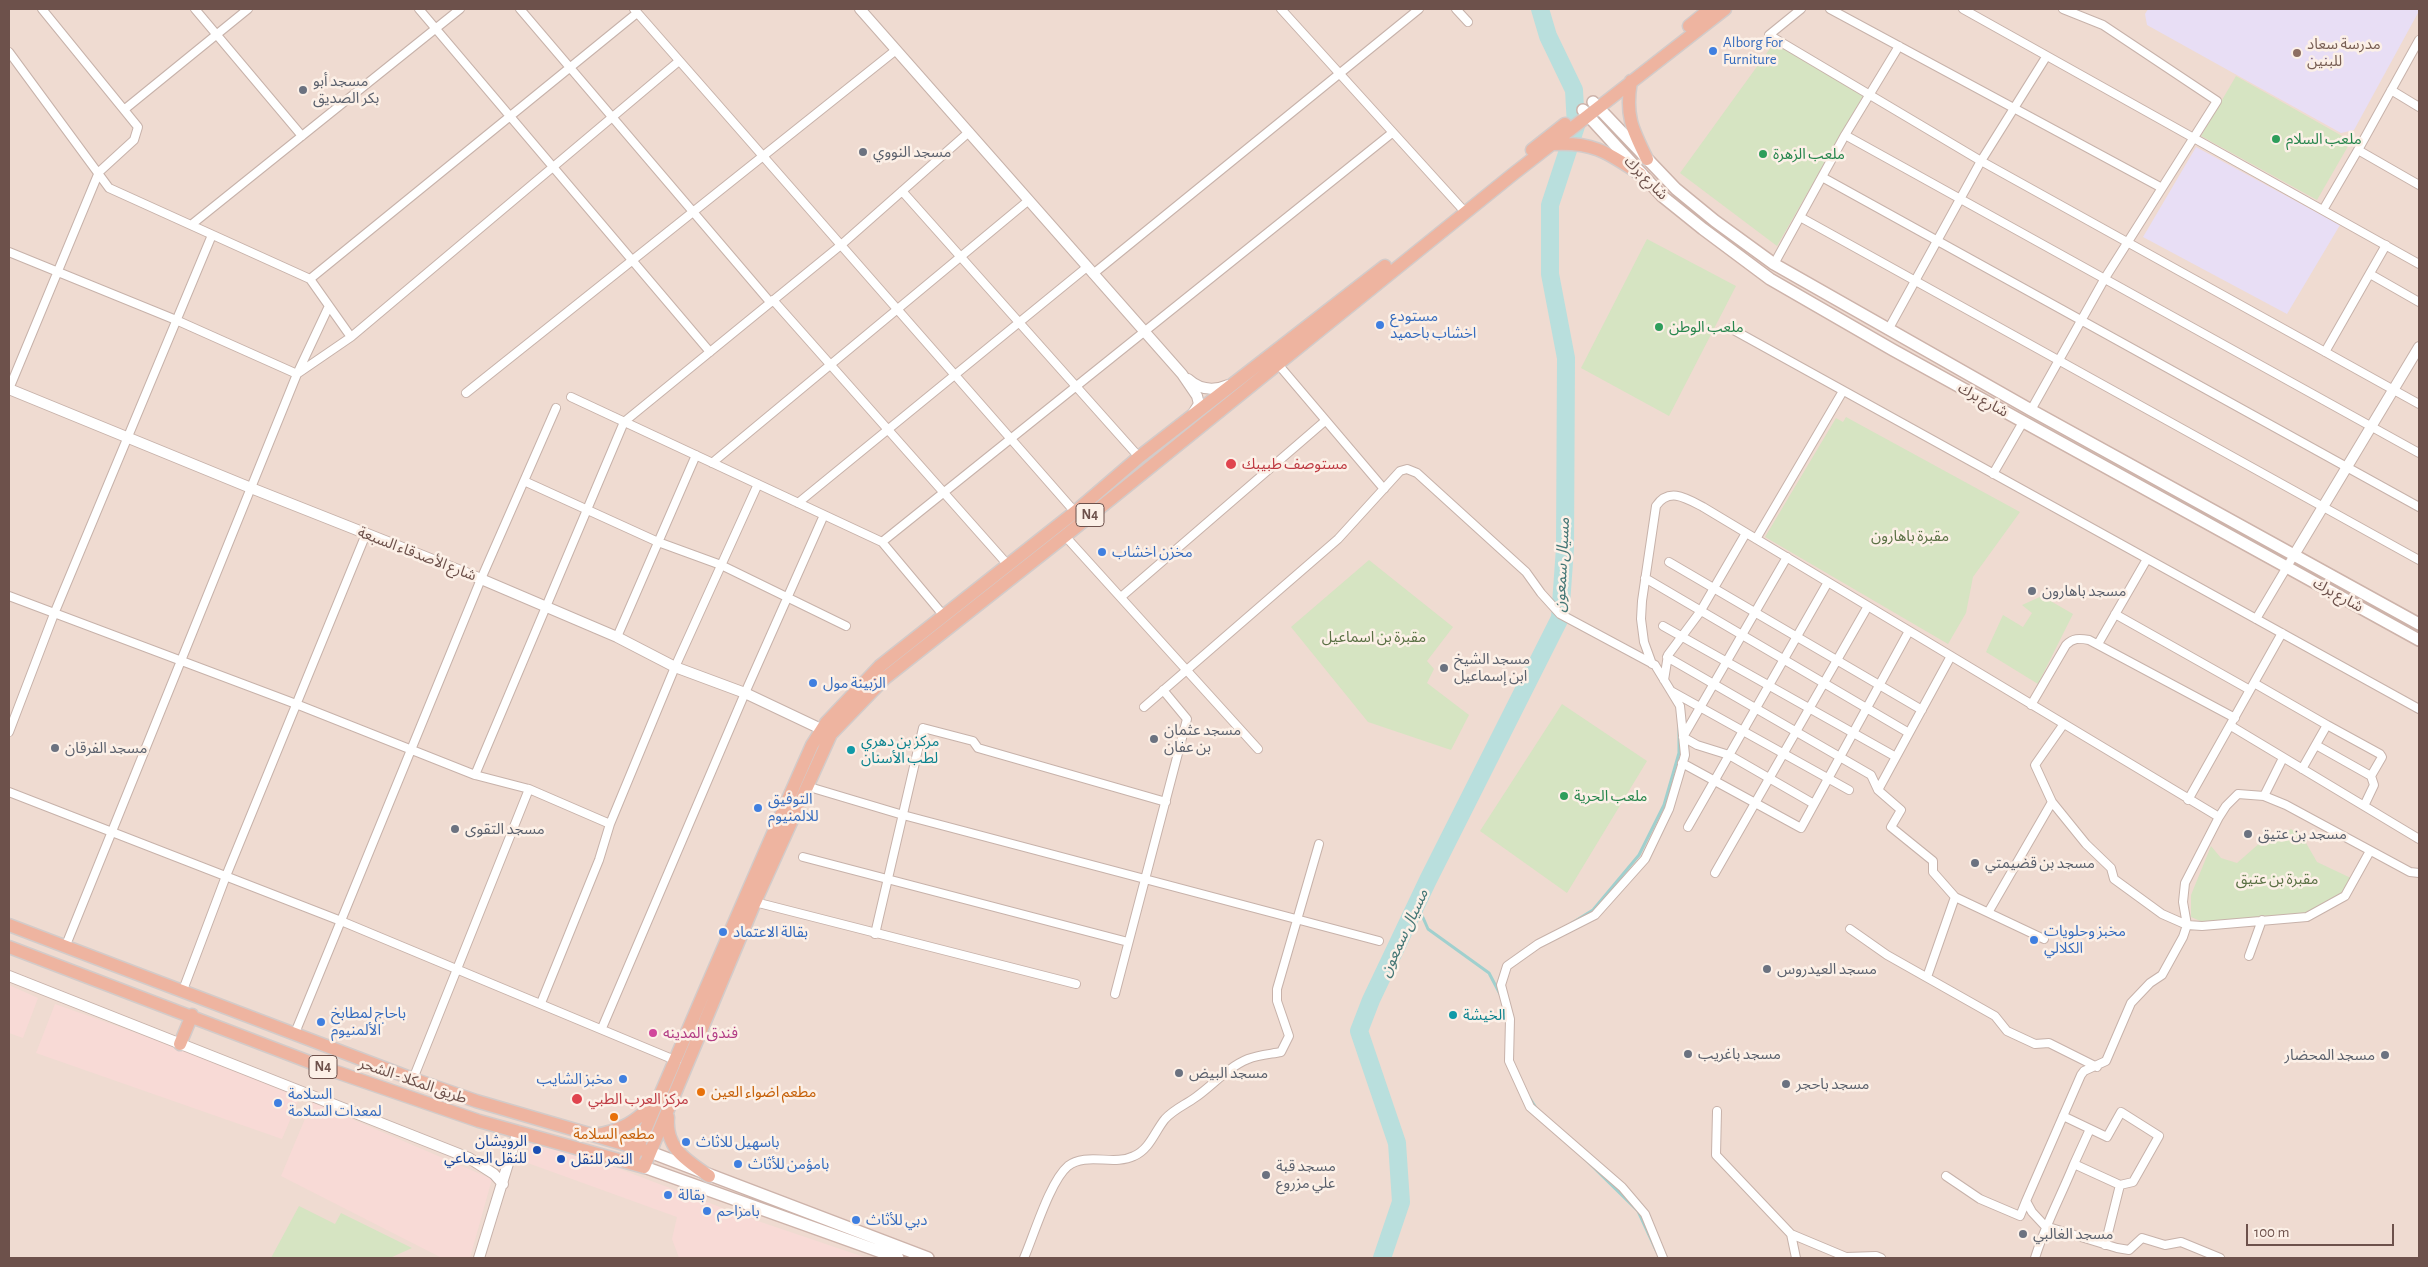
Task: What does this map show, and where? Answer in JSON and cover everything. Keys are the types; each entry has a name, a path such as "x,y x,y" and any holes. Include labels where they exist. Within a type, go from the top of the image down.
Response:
{"highway":[{"name":"N4","path":"644,1167 749,901 821,729 880,666 944,616 1012,569 1065,536 1463,210 1590,109 1710,9"},
{"name":"N4","path":"631,1163 749,901 831,734 885,678 1139,457 1463,210 1554,144 1590,109 1631,81 1725,9"},
{"path":"1631,81 1627,106 1631,126 1647,159"},
{"path":"1554,144 1586,144 1610,154 1640,174"},
{"name":"طريق المكلا - الشحر","path":"9,924 413,1079 590,1136 650,1152"},
{"name":"طريق المكلا - الشحر","path":"9,947 325,1068 479,1121 644,1167"},
{"path":"180,1044 192,1016"},
{"path":"325,1068 333,1048"},
{"path":"590,1136 624,1128 641,1116 662,1095"},
{"path":"668,1107 667,1126 674,1148 682,1157 709,1176"}],"main road":[{"name":"شارع برك","path":"1590,109 1647,159 1689,200 1774,264 1888,330 2419,624"},
{"name":"شارع برك","path":"1590,109 1640,174 1702,229 1770,279 1849,326 2419,640"},
{"path":"650,1152 928,1258"},
{"path":"644,1167 898,1258"}],"street":[{"path":"9,389 99,172 134,140 138,127 125,108 42,9"},
{"path":"195,9 302,136"},
{"path":"125,108 248,9"},
{"path":"418,9 710,352"},
{"path":"191,225 460,9"},
{"path":"520,9 772,301 1012,569"},
{"path":"860,9 1182,374 1192,383 1216,390 1236,382"},
{"path":"1281,9 1392,134 1463,210"},
{"path":"798,503 1019,323 1090,270 1419,9"},
{"path":"1456,9 1468,22"},
{"path":"1801,9 1769,35 1980,162 2419,404"},
{"path":"1830,9 2162,188"},
{"path":"1963,9 2419,264"},
{"path":"2032,410 2105,278 2217,101 2103,25 2063,9"},
{"path":"310,279 570,67 635,11 1075,512"},
{"path":"2323,210 2419,40"},
{"path":"1774,264 1845,135 1899,46"},
{"path":"466,393 896,50"},
{"path":"9,52 110,188 310,279 352,337"},
{"path":"1888,330 1980,162 2046,57"},
{"path":"298,374 352,337 679,60"},
{"path":"2391,90 2419,107"},
{"path":"475,775 624,422 841,245 969,132"},
{"path":"882,542 1392,134"},
{"path":"1845,135 2419,453"},
{"path":"2358,150 2419,185"},
{"path":"1822,177 2419,507"},
{"path":"902,191 1139,457"},
{"path":"712,463 1029,200"},
{"path":"1800,217 2060,359 2419,560"},
{"path":"9,732 54,614 212,235"},
{"path":"2325,352 2386,245"},
{"path":"9,252 176,320 298,374"},
{"path":"2370,274 2419,302"},
{"path":"66,945 251,488 298,374 329,306"},
{"path":"1730,328 2419,709"},
{"path":"2256,619 2419,347"},
{"path":"1277,363 1384,489"},
{"path":"1182,374 1197,396 1199,404 1192,416"},
{"name":"شارع الأصدقاء السبعة","path":"9,389 481,579 617,637 676,667 745,693 821,729"},
{"path":"1756,539 1844,391"},
{"path":"571,397 882,542 944,616"},
{"path":"295,1033 481,579 556,408"},
{"path":"1121,597 1325,421"},
{"path":"1993,474 2024,422"},
{"path":"617,637 696,455"},
{"path":"1144,707 1338,539 1400,471 1407,469 1414,471 1526,572 1541,593 1560,614 1652,664"},
{"path":"524,481 658,542 721,565 846,626"},
{"path":"541,1003 599,860 610,824 676,667 758,484"},
{"path":"1663,1258 1645,1214 1628,1193 1530,1107 1509,1061 1510,1019 1502,985 1507,966 1538,944 1595,915 1645,859 1669,809 1685,755 1680,706 1652,664 1644,642 1641,619 1656,506 1661,498 1670,494 1691,501 2188,800 2219,816"},
{"path":"602,1028 745,693 824,516"},
{"path":"1664,680 1667,657 1700,612 1746,533"},
{"path":"183,990 226,876 366,534"},
{"path":"1065,536 1258,749"},
{"path":"1683,737 1787,558"},
{"path":"2098,644 2147,559"},
{"path":"1668,562 1922,710"},
{"path":"1645,578 1783,661 1909,733"},
{"path":"1688,827 1828,582"},
{"path":"9,596 296,704 475,775 529,789 610,824"},
{"path":"1715,873 1868,606"},
{"path":"2115,614 2380,754 2382,757 2371,776"},
{"path":"1663,626 1896,757"},
{"path":"1682,763 1801,828 1909,631"},
{"path":"2188,800 2282,633"},
{"path":"2031,705 2066,645 2078,638 2098,644 2235,718"},
{"path":"1878,790 1951,656"},
{"path":"1667,657 1871,775 1878,790 1901,810 1891,827 1933,861 1933,872 1956,897 1989,911 2044,939"},
{"path":"1115,994 1187,719 1163,690"},
{"path":"1671,691 1848,790"},
{"path":"2063,725 2035,765 2052,802 2086,844 2111,868 2114,878 2162,914 2187,925 2202,926 2307,917 2345,896 2370,851"},
{"path":"2302,769 2327,725"},
{"path":"2230,726 2419,839"},
{"path":"875,934 923,728 973,741 978,748 1166,802"},
{"path":"1683,737 1697,745 1729,755 1814,804"},
{"path":"2316,745 2371,776 2374,786 2364,806"},
{"path":"2264,796 2283,758"},
{"path":"806,786 903,815 1379,941"},
{"path":"413,1079 529,789"},
{"path":"9,792 341,921 602,1028 677,1061"},
{"path":"1946,1176 1980,1199 2020,1216 2081,1075 2084,1071 2097,1067 2106,1061 2131,1003 2150,983 2162,975 2183,937 2187,925 2182,902 2185,884 2192,865 2219,816 2238,794 2264,796 2286,805 2410,872 2419,872"},
{"path":"1989,911 2052,802"},
{"path":"1024,1258 1056,1180 1069,1166 1083,1160 1118,1161 1136,1156 1148,1145 1158,1126 1173,1110 1195,1097 1229,1070 1248,1058 1281,1052 1289,1036 1277,1001 1278,989 1318,844"},
{"path":"803,857 1128,942"},
{"path":"1927,977 1956,897"},
{"path":"749,901 1076,984"},
{"path":"2249,956 2262,920"},
{"path":"1850,929 1887,955 1995,1016 2007,1031 2035,1044 2049,1043 2097,1067"},
{"path":"9,976 469,1158 494,1174 503,1184"},
{"path":"1717,1111 1716,1155 1791,1234 1846,1257 1876,1256 1881,1258"},
{"path":"2063,1116 2107,1137 2121,1112 2159,1136 2133,1182 2120,1185 2074,1164"},
{"path":"2035,1258 2045,1226 2052,1215 2090,1129"},
{"path":"479,1258 518,1132"},
{"path":"2105,1244 2120,1185"},
{"path":"2026,1201 2032,1212 2045,1226 2105,1244 2129,1250 2142,1238 2165,1245 2181,1242 2220,1258"},
{"path":"1791,1234 1796,1258"}],"shaded area":[{"path":"9,9 2419,9 2419,1258 9,1258"},
{"name":"مدرسة سعاد للبنين","path":"2148,9 2419,9 2419,11 2354,130 2341,133 2147,25 2145,14"},
{"path":"2196,147 2340,225 2287,314 2143,237"},
{"path":"9,985 38,998 23,1038 9,1033"},
{"path":"55,1004 302,1092 282,1139 36,1053"},
{"path":"312,1102 492,1179 470,1258 442,1258 281,1176"},
{"path":"533,1136 746,1217 867,1258 679,1258 672,1239 677,1217 525,1162"}],"green space":[{"name":"ملعب الزهرة","path":"1774,43 1863,96 1777,246 1680,173"},
{"name":"ملعب السلام","path":"2236,76 2351,141 2317,200 2201,136"},
{"name":"ملعب الوطن","path":"1647,239 1736,286 1669,416 1581,368"},
{"name":"مقبرة باهارون","path":"1846,417 2020,512 1973,577 1966,613 1948,644 1765,537 1836,418 1843,422"},
{"name":"مقبرة بن اسماعيل","path":"1369,560 1453,627 1427,661 1434,669 1427,683 1469,715 1451,750 1368,722 1291,627"},
{"path":"2042,596 2073,614 2038,684 1986,652 2003,615 2023,627 2032,613 2022,605"},
{"name":"ملعب الحرية","path":"1562,704 1647,761 1567,893 1480,831"},
{"name":"مقبرة بن عتيق","path":"2291,829 2302,836 2317,862 2353,879 2343,895 2311,913 2205,923 2191,917 2191,895 2211,846 2221,858 2237,863 2261,842 2271,841"},
{"path":"299,1206 335,1224 341,1213 412,1248 390,1258 271,1258"}],"waterway":[{"name":"مسيال سمعون","path":"1382,1258 1401,1202 1397,1143 1359,1031 1371,1000 1428,880 1560,618 1565,548 1566,358 1550,274 1550,205 1576,126 1574,90 1548,36 1540,9"},
{"path":"1572,923 1593,910 1639,855 1664,805 1679,753 1679,728"},
{"path":"1417,904 1428,929 1489,973 1500,994"},
{"path":"1529,1097 1536,1108"},
{"path":"1582,1156 1638,1211 1656,1250"}],"place":[{"name":"Alborg For Furniture","path":"1713,51"},
{"name":"مدرسة سعاد للبنين","path":"2297,53"},
{"name":"مسجد أبو بكر الصديق","path":"303,90"},
{"name":"ملعب السلام","path":"2276,139"},
{"name":"مسجد النووي","path":"863,152"},
{"name":"ملعب الزهرة","path":"1763,154"},
{"name":"مستودع اخشاب باحميد","path":"1380,325"},
{"name":"ملعب الوطن","path":"1659,327"},
{"name":"مستوصف طبيبك","path":"1231,464"},
{"name":"مخزن اخشاب","path":"1102,552"},
{"name":"مسجد باهارون","path":"2032,591"},
{"name":"مسجد الشيخ ابن إسماعيل","path":"1444,668"},
{"name":"الزبينة مول","path":"813,683"},
{"name":"مسجد عثمان بن عفان","path":"1154,739"},
{"name":"مسجد الفرقان","path":"55,748"},
{"name":"مركز بن دهري لطب الأسنان","path":"851,750"},
{"name":"ملعب الحرية","path":"1564,796"},
{"name":"التوفيق للالمنيوم","path":"758,808"},
{"name":"مسجد التقوى","path":"455,829"},
{"name":"مسجد بن عتيق","path":"2248,834"},
{"name":"مسجد بن قضيمتي","path":"1975,863"},
{"name":"بقالة الاعتماد","path":"723,932"},
{"name":"مخبز وحلويات الكلالي","path":"2034,940"},
{"name":"مسجد العيدروس","path":"1767,969"},
{"name":"الخيشة","path":"1453,1015"},
{"name":"باحاج لمطابخ الألمنيوم","path":"321,1022"},
{"name":"فندق المدينه","path":"653,1033"},
{"name":"مسجد باغريب","path":"1688,1054"},
{"name":"مسجد المحضار","path":"2385,1055"},
{"name":"مسجد البيض","path":"1179,1073"},
{"name":"مخبز الشايب","path":"623,1079"},
{"name":"مسجد باحجر","path":"1786,1084"},
{"name":"مطعم اضواء العين","path":"701,1092"},
{"name":"مركز العرب الطبي","path":"577,1099"},
{"name":"السلامة لمعدات السلامة","path":"278,1103"},
{"name":"مطعم السلامة","path":"614,1117"},
{"name":"باسهيل للاثاث","path":"686,1142"},
{"name":"الرويشان للنقل الجماعي","path":"537,1150"},
{"name":"النمر للنقل","path":"561,1159"},
{"name":"بامؤمن للأثاث","path":"738,1164"},
{"name":"مسجد قبة علي مزروع","path":"1266,1175"},
{"name":"بقالة","path":"668,1195"},
{"name":"بامزاحم","path":"707,1211"},
{"name":"دبي للأثاث","path":"856,1220"},
{"name":"مسجد الغالبي","path":"2023,1234"}]}
